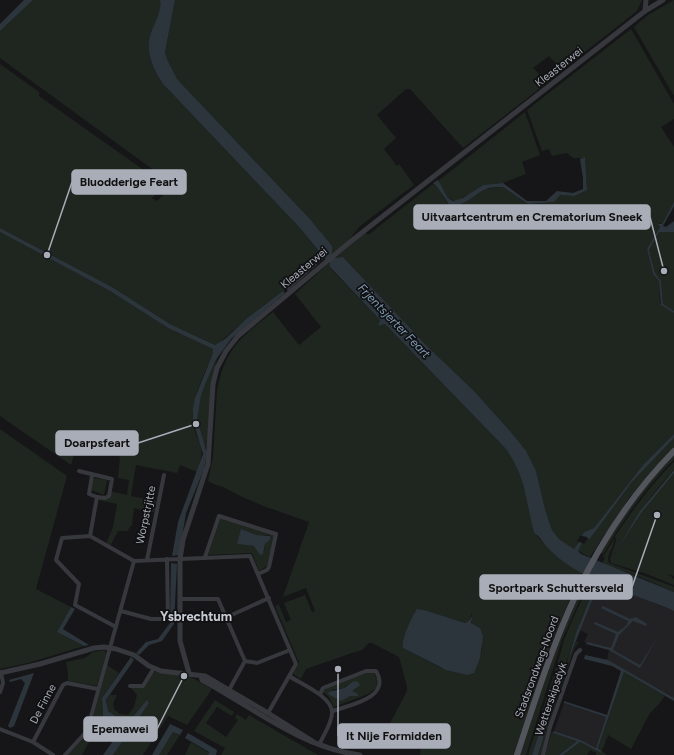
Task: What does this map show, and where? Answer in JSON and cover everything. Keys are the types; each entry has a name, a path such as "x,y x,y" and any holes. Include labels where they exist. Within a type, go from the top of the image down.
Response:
{"main road":[{"name":"Stadsrondweg-Noord","path":"517,755 546,664 582,579 596,554 635,494 674,451"}],"street":[{"path":"645,11 646,0"},
{"name":"Kleasterwei","path":"189,673 180,640 180,558 183,540 208,464 213,384 222,358 238,336 328,262 354,238 661,0"},
{"path":"79,471 112,479 109,496 105,498 89,494 92,475"},
{"name":"Worpstrjitte","path":"146,560 164,475"},
{"path":"90,536 97,497"},
{"path":"205,557 219,516 276,534"},
{"path":"258,574 267,570 269,567 278,528"},
{"path":"116,627 76,606 79,584 56,560 62,538 90,536 134,560 248,555 252,558 296,664 267,715"},
{"path":"121,611 151,619 168,619 167,559"},
{"path":"65,755 87,731 134,560"},
{"path":"225,618 269,598"},
{"path":"180,599 218,599 245,661"},
{"path":"0,692 3,683 1,673 40,664 87,650 110,648 134,655 161,671 205,676 309,741 335,751 360,755"},
{"path":"245,661 257,662 290,650"},
{"name":"Wetterskipsdyk","path":"543,755 550,727 574,661 580,650"},
{"path":"229,690 245,661"},
{"path":"130,686 143,686 154,668"},
{"path":"317,744 333,711 367,699 376,693 379,690 379,680 376,672 366,671 323,688 320,694"},
{"path":"200,676 202,680 267,715"},
{"path":"289,676 328,700 333,711"},
{"name":"De Finne","path":"33,742 63,684 67,683 98,689"},
{"path":"0,729 33,742 53,755"}],"shaded area":[{"path":"33,0 160,0 160,10 150,36 149,48 151,61 163,84 300,228 321,255 298,280 246,319 219,343 215,345 170,324 112,287 0,228 0,64 39,92 39,96 165,185 152,198 157,201 174,185 0,58 0,31"},
{"path":"175,0 642,0 637,11 562,70 549,56 533,68 548,82 463,148 410,89 406,89 377,115 396,138 384,149 397,166 399,164 414,185 360,226 348,241 332,255 320,231 310,219 177,79 165,52"},
{"path":"674,0 674,96 634,27 648,15"},
{"path":"631,29 674,104 674,119 661,127 674,147 674,202 662,224 659,223 660,227 647,249 653,274 659,281 660,303 674,313 674,434 643,465 594,528 584,532 582,536 580,536 577,541 579,542 574,549 559,539 552,530 545,509 536,471 510,431 475,392 426,345 343,257 335,258 365,232 368,235 433,184 438,188 448,204 463,202 486,189 503,187 528,204 554,202 559,194 569,196 587,190 585,158 573,158 567,153 552,156 549,149 542,151 527,110"},
{"path":"525,112 540,155 522,162 526,174 503,183 483,185 456,201 448,198 438,181"},
{"path":"0,232 110,291 168,328 213,349 213,353 196,395 194,404 194,429 201,449 200,462 197,472 180,465 177,473 136,465 131,496 156,501 154,512 134,508 132,525 127,531 118,531 110,546 106,544 113,527 117,504 98,500 99,498 108,498 110,491 127,495 129,480 118,478 120,457 79,437 71,465 0,416"},
{"path":"659,232 674,232 674,311 663,304 661,281 655,273 649,250"},
{"path":"330,262 330,268 380,320 378,326 385,324 506,449 516,462 522,477 536,535 558,558 582,572 581,574 578,574 580,575 552,642 514,755 420,755 422,737 386,731 407,691 407,686 399,657 372,643 369,643 362,650 306,669 301,679 293,674 299,663 275,606 279,605 286,622 291,620 284,603 305,595 312,612 315,611 306,588 283,597 309,522 256,503 208,481 213,457 217,391 220,376 230,354 243,337 273,312 299,345 321,327 295,294","holes":["420,609 465,623 470,620 472,613 472,624 480,628 482,641 479,660 472,671 467,675 439,667 403,648 406,632 416,611"]},
{"path":"218,355 214,371 206,449 198,427 198,403 203,386"},
{"path":"0,429 67,476 36,589 71,607 57,632 84,646 28,663 0,669"},
{"path":"674,438 674,448 630,497 590,557 578,551 582,543 584,544 587,539 589,540 632,482"},
{"path":"674,455 674,459 636,504 604,553 598,555 633,501"},
{"path":"674,462 674,470 656,490 640,512 612,557 648,503 674,472 674,576 668,574 674,579 674,585 647,574 611,563 610,559 616,541 615,536 650,488"},
{"path":"93,479 107,480 104,495 91,490"},
{"path":"222,518 271,533 275,536 267,566 259,571 252,553 208,555","holes":["243,530 257,535 269,535 270,540 265,544 264,552 254,546 237,544"]},
{"path":"614,539 608,557 609,563 672,586 674,587 674,592 645,579 602,563 605,558 603,557"},
{"path":"594,578 599,581 581,619 566,663 566,666 576,642 579,642 575,647 558,695 541,755 538,755 555,698 552,698 548,705 532,755 528,755 567,632 592,581 595,583 593,581"},
{"path":"585,581 587,582 586,586 562,640 526,755 519,755 556,646"},
{"path":"599,581 674,611 674,698 607,660 609,650 584,642 588,634 580,630"},
{"path":"105,650 106,655 97,686 68,681 66,662 85,658 93,652"},
{"path":"107,665 119,673 102,698 103,717 82,755 67,755 89,732"},
{"path":"154,672 189,676 212,689 187,725 168,716 143,755 113,755 149,702 127,724 118,720 110,713 107,709 107,700 110,695 117,695 113,704 114,709 120,714 128,715 134,707 137,695 130,687 145,686"},
{"path":"368,672 374,673 377,679 376,688 368,694 334,707 329,697 323,692 326,688","holes":["346,685 356,688 352,690 352,695 339,700 332,690 344,688"]},
{"path":"624,672 665,696 650,713 631,749 608,735 602,751 607,755 596,755 596,753 590,750 587,755 563,755 580,742 601,753 598,749"},
{"path":"215,700 234,712 232,716 217,707 206,723 226,737 238,720 235,718 237,714 246,720 249,715 318,755 221,755 225,748 194,731"},
{"path":"564,703 606,717 596,748 581,740 554,731"},
{"path":"552,731 577,741 559,755 545,755"},
{"path":"173,732 180,735 167,755 159,755"},
{"path":"191,742 209,753 208,755 185,755"}],"water":[{"path":"24,0 33,0 0,31 0,24"},
{"name":"Frjentsjerter Feart","path":"160,0 175,0 165,52 177,79 310,219 332,246 332,255 335,258 343,257 426,345 475,392 510,431 526,451 536,471 545,509 552,530 559,539 574,549 579,542 582,543 578,551 581,554 674,592 674,611 583,574 566,564 552,552 534,532 522,480 506,449 385,324 378,326 380,320 330,267 330,263 324,258 288,291 286,289 305,273 321,254 300,228 163,84 151,61 149,48 150,36 160,10"},
{"path":"585,157 587,190 574,196 560,195 554,202 528,204 503,187 498,187 486,189 464,203 450,206 433,183 438,180 448,198 453,201 463,198 483,185 503,183 527,201 546,201 557,191 573,193 583,189 580,159"},
{"path":"674,202 674,206 663,226 666,227 674,221 674,232 659,232 649,250 655,273 661,281 663,304 674,311 674,313 661,305 659,281 653,274 647,249 660,227 658,224 662,224"},
{"path":"0,228 112,287 170,324 215,345 225,339 246,319 283,291 285,293 231,339 215,361 206,382 201,395 197,420 207,453 204,469 186,513 179,555 172,556 178,522 203,454 193,421 193,408 195,398 213,353 213,349 168,328 110,291 0,232"},
{"path":"674,434 674,438 632,482 589,540 587,537 582,536 584,532 594,528 643,465"},
{"path":"674,470 674,473 642,512 612,557 640,511"},
{"path":"241,529 257,535 270,536 270,540 265,544 263,554 260,555 254,546 237,544"},
{"path":"171,563 177,564 174,624 162,641 149,645 139,655 136,653 146,642 158,639 170,623"},
{"path":"595,587 597,588 566,666 577,630"},
{"path":"603,606 630,619 636,617 647,624 646,626 633,621 619,635 613,650 640,665 658,636 640,668 609,650 586,644 587,642 611,648 616,634 594,624 595,622 618,632 627,625 628,621 601,608"},
{"path":"71,607 75,609 63,629 89,645 84,646 57,632"},
{"path":"417,609 465,623 470,620 473,614 471,623 480,628 483,636 480,658 474,673 467,675 446,670 403,648 405,634"},
{"path":"585,655 608,660 674,698 674,701 624,672 598,748 601,753 580,742 563,755 559,755 577,741 553,733 554,731 581,740 596,748 606,717 564,703 564,701 607,715 621,671 612,666 584,659"},
{"path":"131,657 134,660 106,700 108,711 127,724 147,700 149,703 113,755 103,755 121,730 107,720 95,731 103,715 102,698"},
{"path":"34,673 14,726 10,728 8,726 25,683 21,679 10,682 9,680"},
{"path":"354,681 358,682 360,685 352,691 358,694 357,696 350,696 341,701 328,694 329,692 344,688"},
{"path":"554,697 538,755 532,755 548,705"},
{"path":"170,724 183,730 180,735 173,732 159,755 152,755"},
{"path":"188,733 217,750 216,755 208,755 209,752 185,738"}],"place":[{"name":"Bluodderige Feart","path":"47,255"},
{"name":"Uitvaartcentrum en Crematorium Sneek","path":"664,271"},
{"name":"Doarpsfeart","path":"196,424"},
{"name":"Sportpark Schuttersveld","path":"657,515"},
{"name":"It Nije Formidden","path":"338,669"},
{"name":"Epemawei","path":"184,676"}],"district":[{"name":"Ysbrechtum","path":"196,616"}]}
